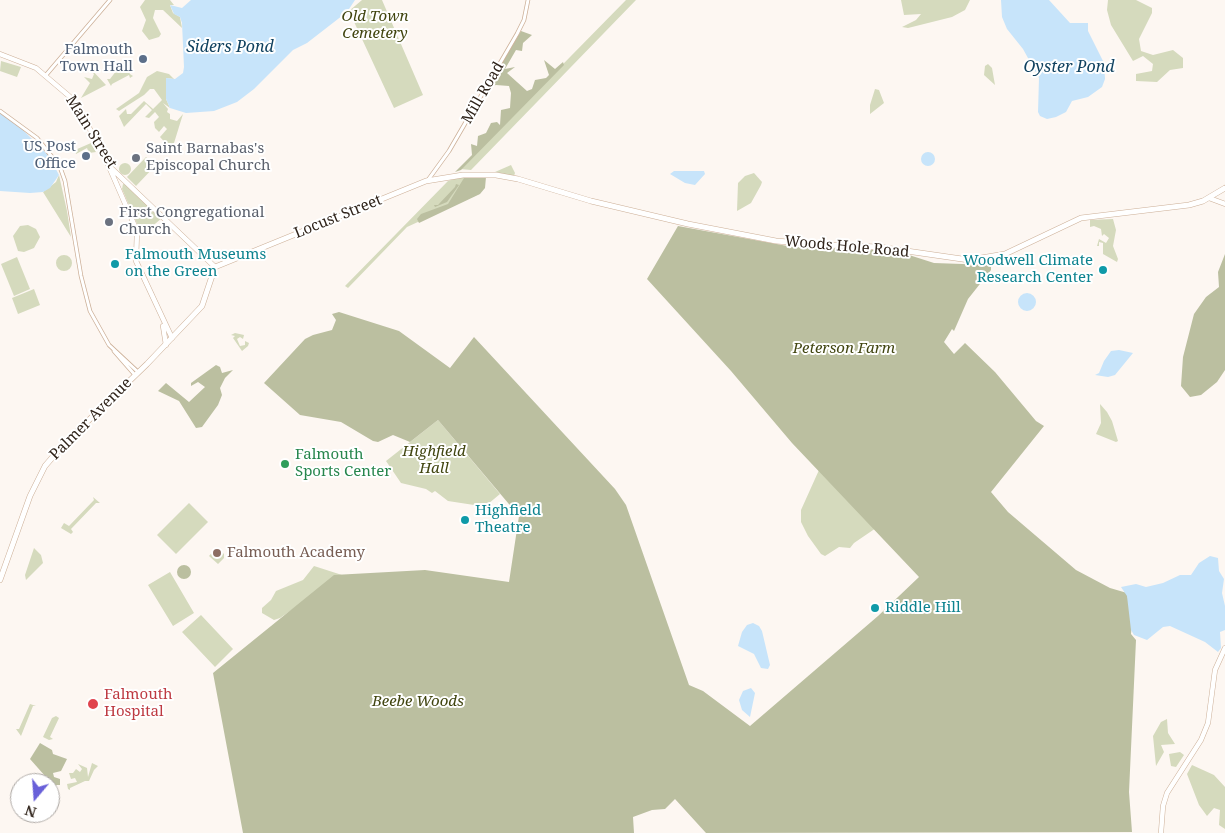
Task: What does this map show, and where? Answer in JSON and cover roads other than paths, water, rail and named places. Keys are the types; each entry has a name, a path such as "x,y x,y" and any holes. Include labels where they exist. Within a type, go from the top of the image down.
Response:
{"highway":[{"name":"Woods Hole Road","path":"463,175 489,174 513,178 591,202 776,240 825,245 879,246 965,260 1005,254 1081,218 1190,205 1209,198 1225,188"},
{"name":"Locust Street","path":"215,267 426,181 463,175"},
{"name":"Palmer Avenue","path":"0,580 30,496 46,466 64,444 172,338 203,304 215,267"}],"main road":[{"name":"Main Street","path":"0,54 26,64 46,75 77,106 109,166 215,267"},
{"path":"109,166 137,231 136,261 172,338"},
{"path":"120,176 120,190"},
{"path":"1209,198 1225,204"},
{"path":"162,320 163,347"},
{"path":"1161,833 1166,793 1207,726 1212,709 1215,670 1225,648"}],"street":[{"path":"46,75 110,0"},
{"name":"Mill Road","path":"426,181 449,151 517,34 524,20 528,0"},
{"path":"0,110 25,128 54,158 65,181 85,293 94,319 109,344 136,374"}],"water":[{"name":"Siders Pond","path":"191,0 355,0 347,12 307,43 293,50 254,89 237,102 214,111 186,113 170,108 166,99 166,78 175,79 183,73 184,67 182,23 180,17 174,14 170,5 182,8"},
{"name":"Oyster Pond","path":"1001,0 1049,0 1070,23 1088,23 1088,31 1104,63 1105,79 1102,87 1088,97 1072,101 1066,112 1056,117 1047,119 1040,116 1038,112 1039,78 1023,49 1007,29 1002,17"},
{"path":"0,113 19,126 49,156 59,175 50,188 43,192 30,193 0,191"},
{"path":"925,152 931,152 935,159 931,166 925,166 921,162 921,156"},
{"path":"674,171 704,171 705,174 695,185 685,183 670,174"},
{"path":"1027,293 1033,296 1036,302 1033,308 1027,311 1021,308 1018,302 1021,296"},
{"path":"1119,350 1133,353 1115,375 1108,377 1095,375 1099,373 1111,351"},
{"path":"1210,556 1218,558 1219,571 1224,579 1222,593 1225,606 1225,630 1220,632 1221,648 1218,652 1205,642 1170,626 1163,627 1147,640 1134,635 1131,630 1127,596 1121,587 1136,584 1146,587 1163,583 1180,575 1191,575 1199,563"},
{"path":"753,623 759,626 762,631 770,665 768,669 761,668 754,654 738,646 742,632 747,625"},
{"path":"751,688 755,693 750,717 742,710 739,700 743,691"}],"place":[{"name":"Falmouth Town Hall","path":"143,59"},
{"name":"US Post Office","path":"86,156"},
{"name":"Saint Barnabas's Episcopal Church","path":"136,158"},
{"name":"First Congregational Church","path":"109,222"},
{"name":"Falmouth Museums on the Green","path":"115,264"},
{"name":"Woodwell Climate Research Center","path":"1103,270"},
{"name":"Falmouth Sports Center","path":"285,464"},
{"name":"Highfield Theatre","path":"465,520"},
{"name":"Falmouth Academy","path":"217,553"},
{"name":"Riddle Hill","path":"875,608"},
{"name":"Falmouth Hospital","path":"93,704"}],"park label":[{"name":"Old Town Cemetery","path":"375,26"},
{"name":"Peterson Farm","path":"844,349"},
{"name":"Highfield Hall","path":"434,460"},
{"name":"Beebe Woods","path":"418,702"}]}
